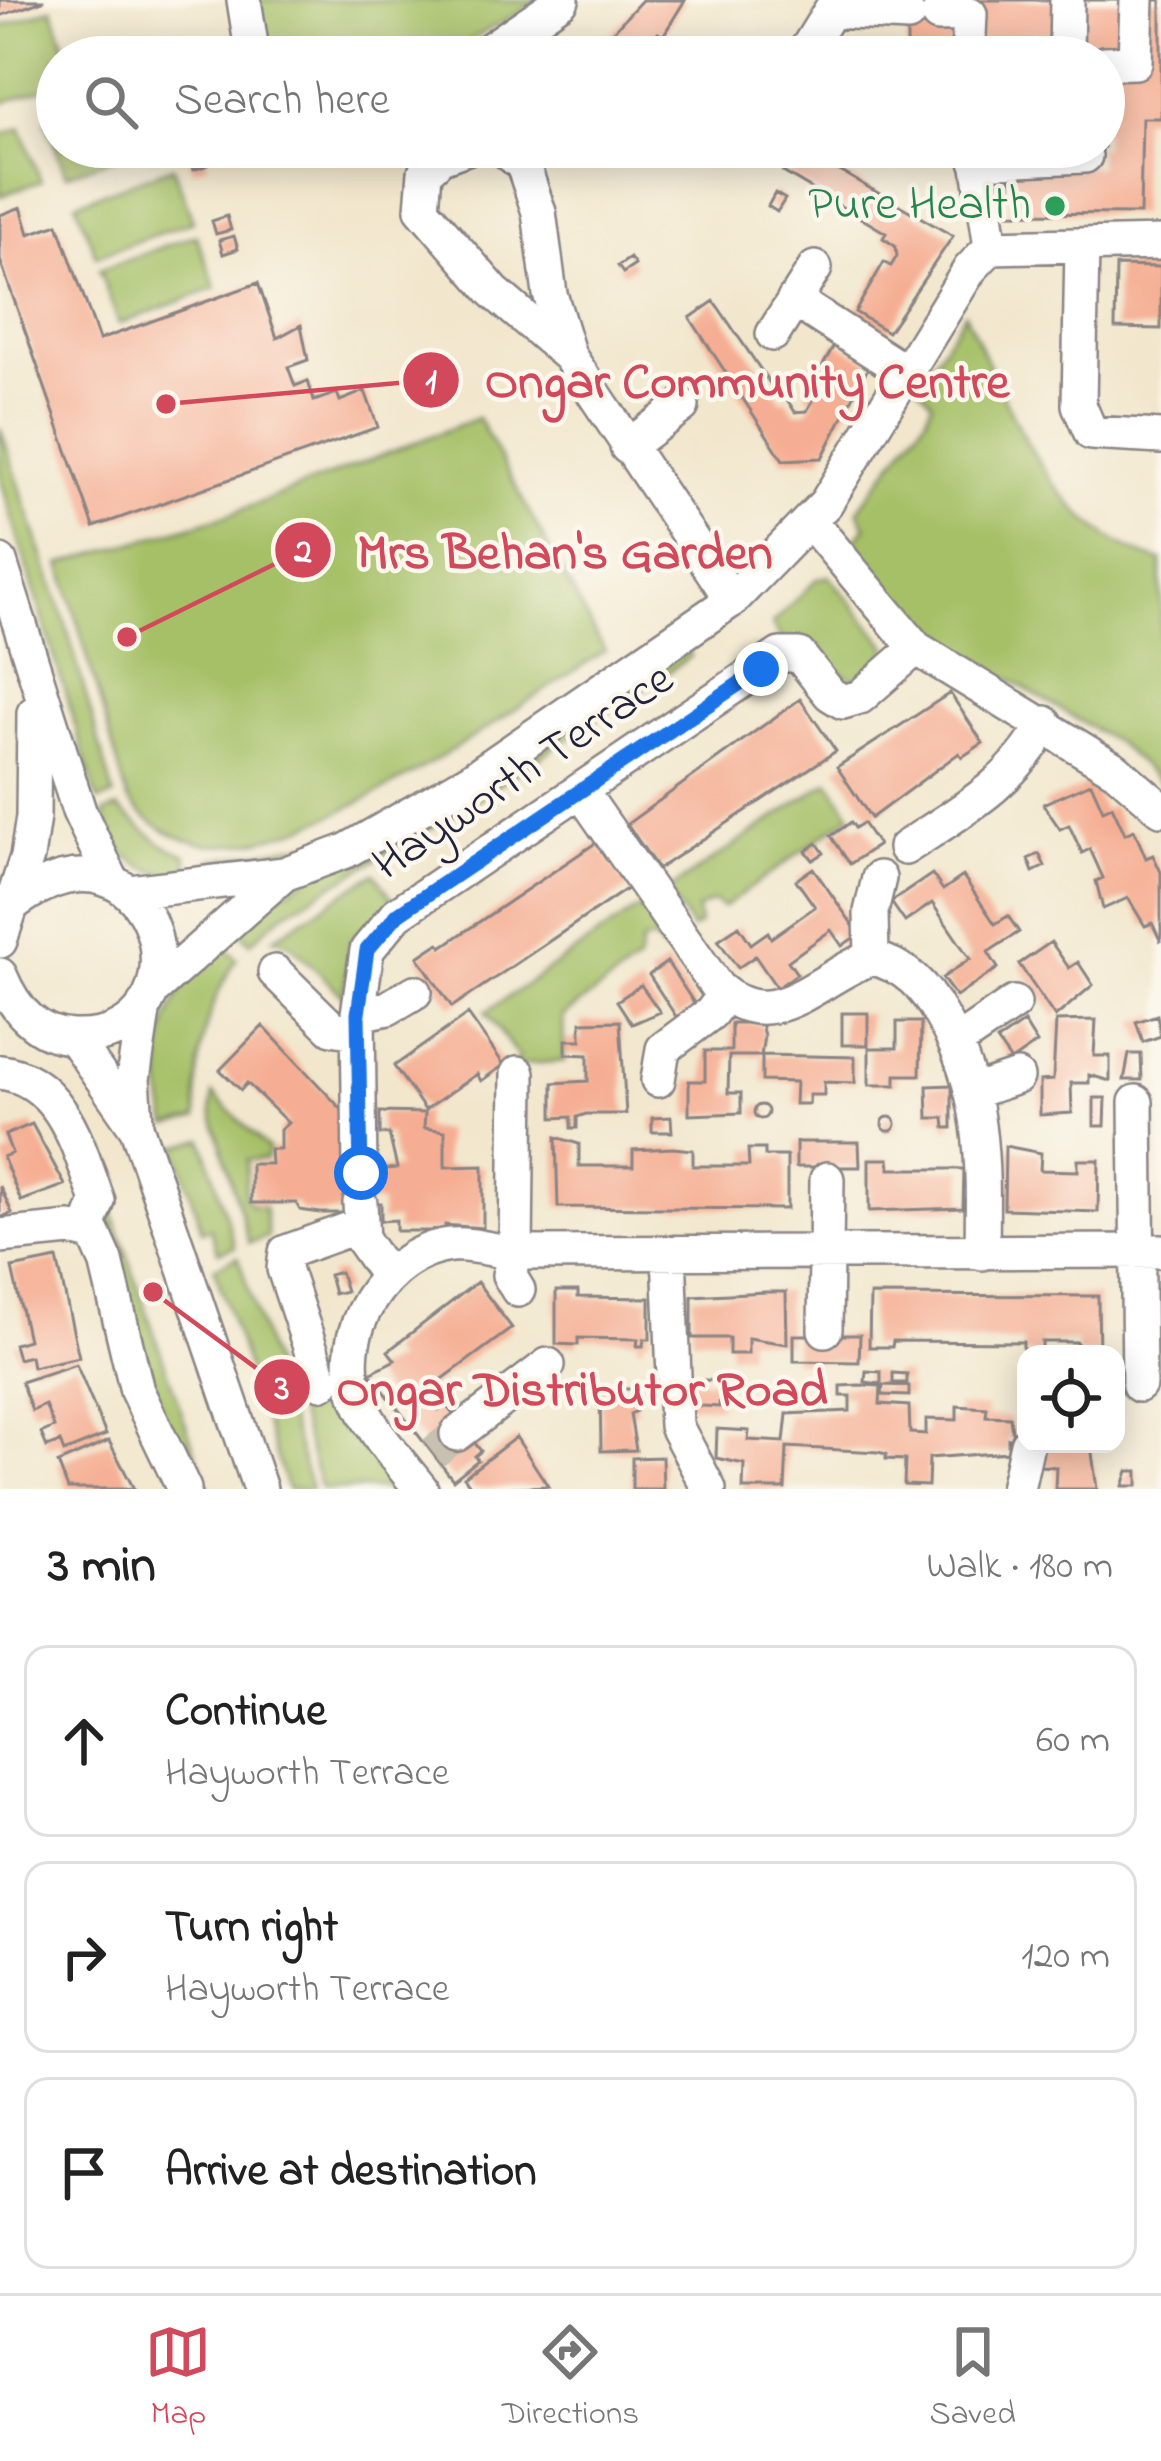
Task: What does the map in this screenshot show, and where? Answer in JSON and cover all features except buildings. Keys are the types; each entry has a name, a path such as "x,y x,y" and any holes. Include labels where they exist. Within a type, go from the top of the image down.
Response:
{"street":[{"path":"244,0 250,36"},
{"path":"510,36 562,0"},
{"path":"1066,36 1067,0"},
{"path":"1125,62 1136,62 1137,0"},
{"path":"815,36 834,6 923,15 970,14 969,36"},
{"path":"429,168 424,172 422,209 494,292 573,362"},
{"path":"524,168 538,212 550,294 573,362 732,600"},
{"path":"978,168 991,247"},
{"path":"0,1026 100,1035 125,1024 284,874 399,824 732,600 810,521 970,269 991,247 1161,243"},
{"path":"1082,246 1079,405 1091,433 1161,437"},
{"path":"773,334 815,268"},
{"path":"794,300 907,373"},
{"path":"627,447 682,406"},
{"path":"810,521 916,648 1045,723 1116,770 1161,809"},
{"path":"0,562 79,811 120,886 147,912 158,937 160,964 134,1079 137,1129 260,1489"},
{"name":"Hayworth Terrace","path":"388,1277 370,1256 360,1201 357,1023 373,938 398,914 780,655 799,655 830,694 843,702 860,697 916,648"},
{"path":"0,941 33,817 36,748 30,663"},
{"path":"905,848 998,788 1018,768 1045,723"},
{"path":"580,790 725,994 751,1006 776,1007 819,991 872,958"},
{"path":"13,905 59,878 86,875 120,886 284,874"},
{"path":"872,958 871,912 879,878"},
{"path":"872,958 911,974 957,1042 978,1104 982,1253"},
{"path":"274,972 332,1028 357,1023 415,992"},
{"path":"0,975 8,996 57,1033 137,1129"},
{"path":"658,1080 663,1049 711,1012 725,994"},
{"path":"957,1042 1014,1003"},
{"path":"0,1072 35,1080 56,1103 98,1201 87,1230"},
{"path":"518,1073 516,1253 509,1275 518,1290"},
{"path":"978,1104 1017,1077"},
{"path":"1136,1102 1149,1252 1139,1385"},
{"path":"825,1330 826,1179"},
{"path":"322,1384 284,1269 286,1252 360,1201"},
{"path":"0,1236 87,1230"},
{"path":"87,1230 106,1261 137,1391 184,1489"},
{"path":"548,1365 430,1462 359,1401 350,1360 354,1331 388,1277 430,1251 454,1245 516,1253 1149,1252"},
{"path":"670,1253 674,1414 688,1457 709,1489"},
{"path":"1017,1489 1025,1453"}],"green space":[{"path":"257,0 541,0 478,36 263,36"},
{"path":"52,8 62,36 36,36 36,91 0,104 0,27"},
{"path":"21,128 41,181 0,196 0,135"},
{"path":"173,168 193,221 96,256 76,203"},
{"path":"196,235 216,288 119,324 99,270"},
{"path":"965,313 1017,424 1062,494 1090,523 1123,546 1161,561 1161,783 1117,743 916,624 849,546 866,527 858,510 927,416 932,401 918,385"},
{"path":"478,418 605,651 411,774 301,828 251,842 206,844 173,835 144,816 128,800 61,564 231,514"},
{"path":"0,427 67,628 114,796 98,801 0,478"},
{"path":"829,576 888,647 882,661 855,679 837,671 817,646 780,639 772,624 817,579"},
{"path":"687,648 691,656 668,672 445,820 284,913 250,943 236,927 262,905"},
{"path":"829,781 851,815 723,908 713,901 697,910 699,924 692,929 667,891"},
{"path":"118,808 161,844 186,855 190,874 146,868 124,853 104,813"},
{"path":"328,843 214,872 212,859"},
{"path":"375,873 394,901 351,941 344,997 289,943 274,938"},
{"path":"639,908 649,909 674,946 665,952 654,940 642,942 638,962 563,1016 564,1061 514,1065 518,1057 486,1012"},
{"path":"219,941 237,959 216,997 204,1035 197,1119 168,1126 161,1071 166,1026 185,984"},
{"path":"213,1094 268,1149 266,1159 247,1160 245,1197 252,1206 264,1207 268,1237 249,1243 211,1110"},
{"path":"203,1139 235,1247 218,1252 210,1228 202,1231 176,1146"},
{"path":"109,1202 208,1489 197,1489 164,1425 105,1231"},
{"path":"238,1257 311,1489 287,1489 214,1268"},
{"path":"303,1360 317,1404 336,1394 363,1440 404,1489 321,1489 284,1366"}],"tunnel":[{"path":"433,1453 457,1434"}],"place":[{"name":"Pure Health","path":"1055,206"},
{"name":"Ongar Community Centre","path":"166,404"},
{"name":"Mrs Behan's Garden","path":"127,637"},
{"name":"Ongar Distributor Road","path":"153,1292"}],"route":[{"path":"361,1173 356,1033 367,950 373,938 398,914 761,669"}]}
